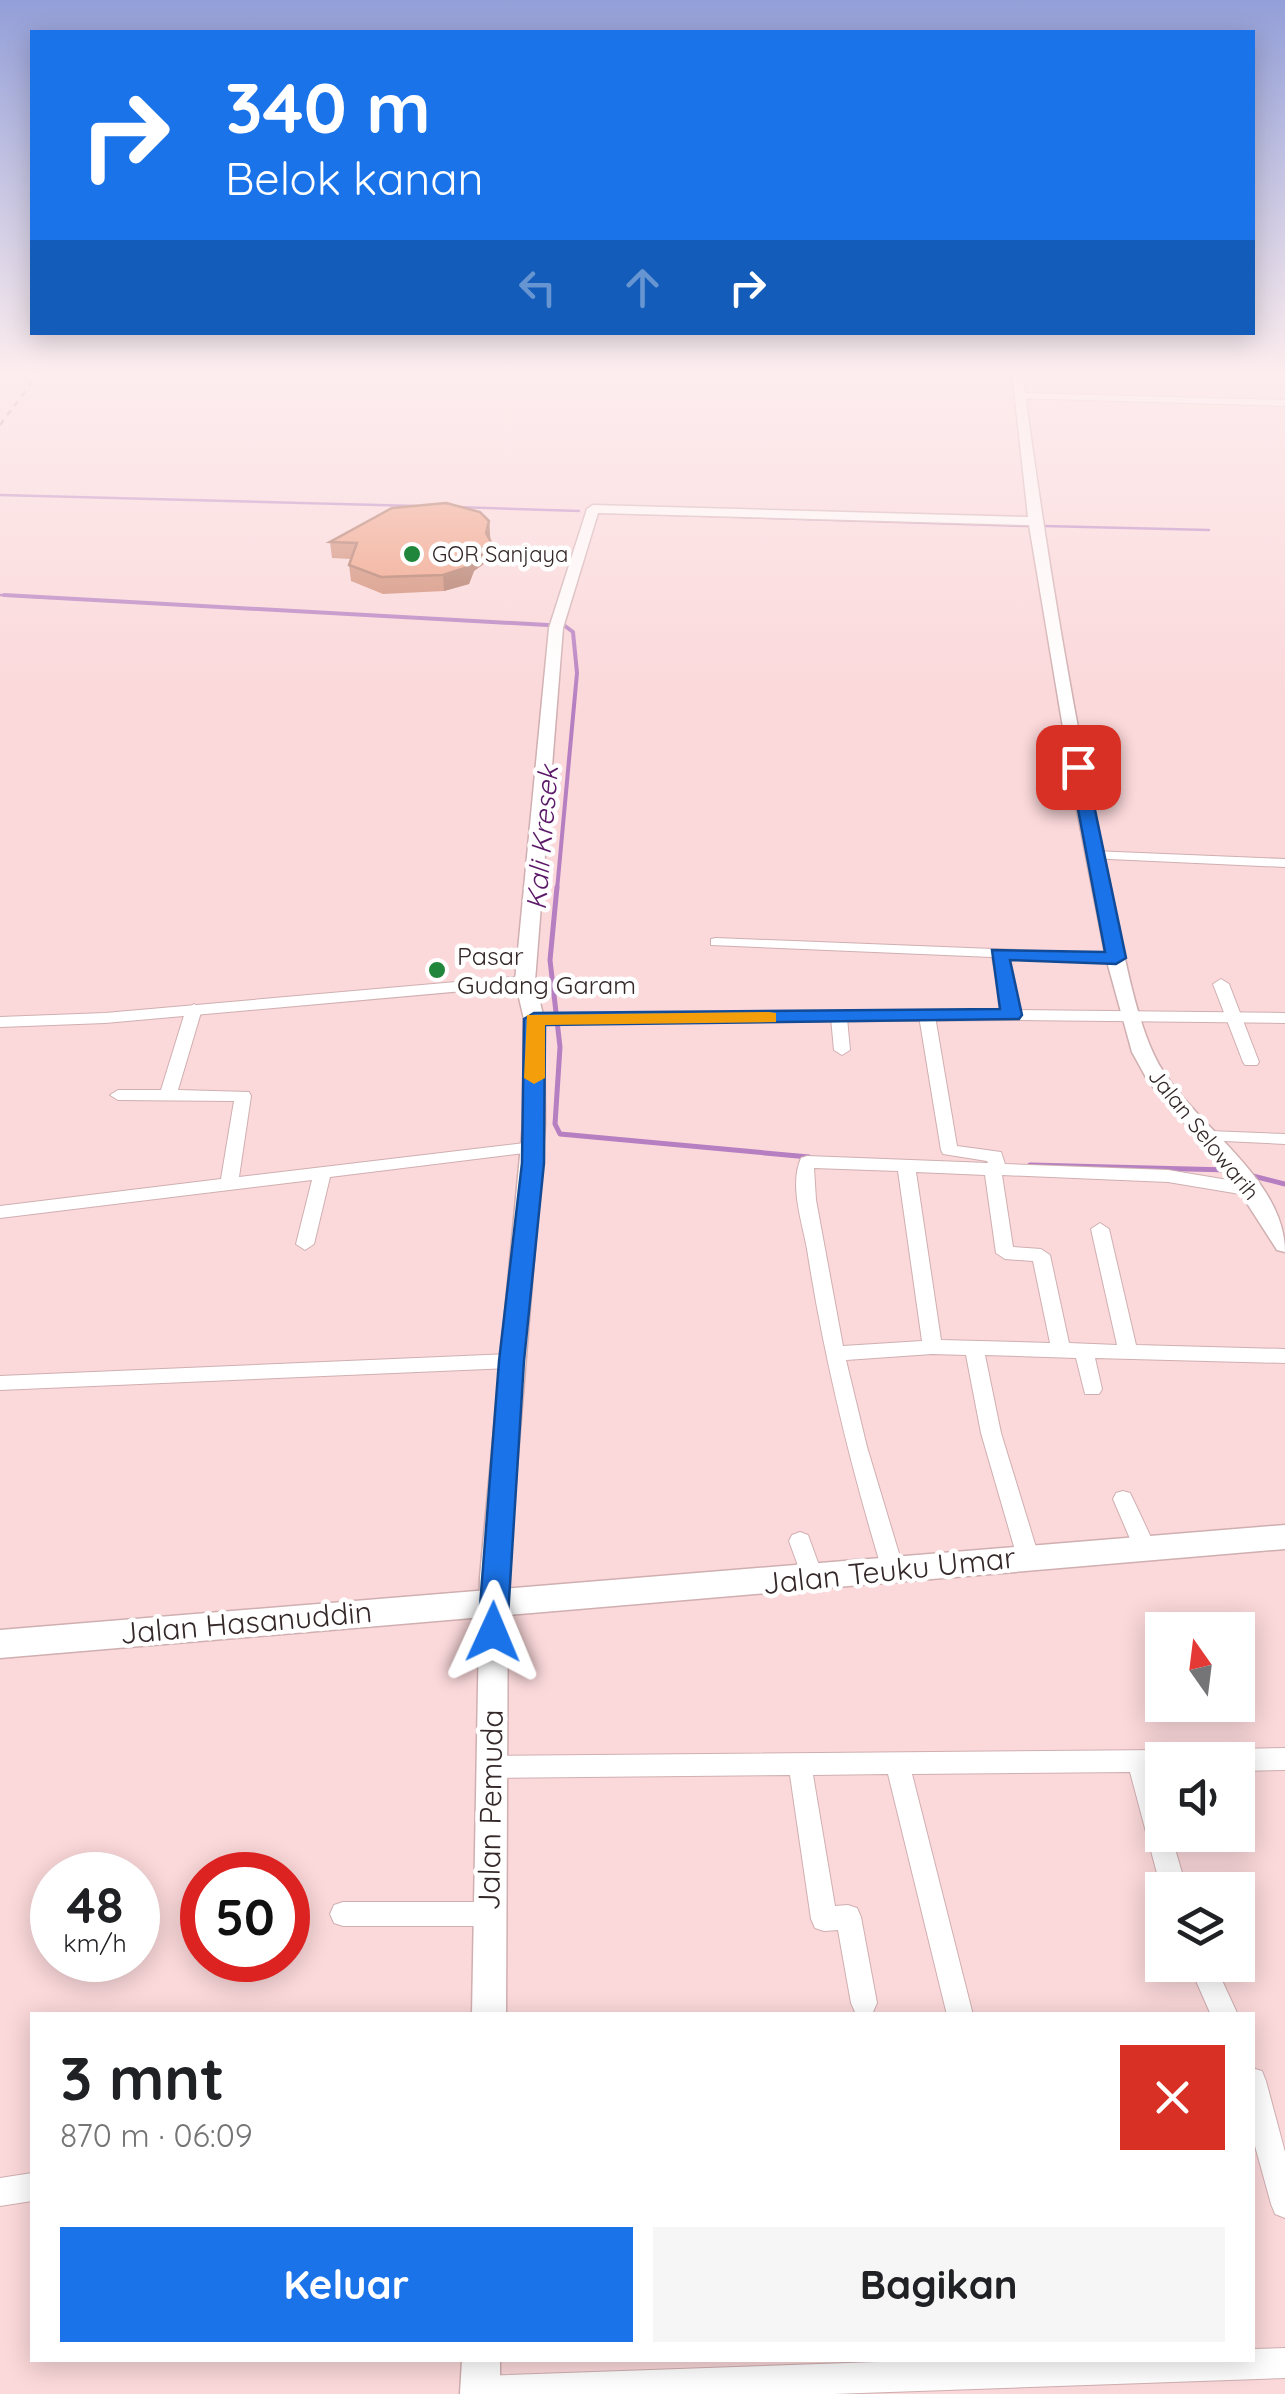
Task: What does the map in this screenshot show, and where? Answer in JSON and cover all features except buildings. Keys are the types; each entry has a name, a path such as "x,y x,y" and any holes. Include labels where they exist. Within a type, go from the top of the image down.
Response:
{"main road":[{"name":"Jalan Selowarih","path":"1031,483 1093,855 1142,1052 1154,1076 1233,1164 1285,1244"},
{"name":"Jalan Pemuda","path":"489,2012 493,1606 512,1361 546,1018 525,981 558,622 594,509 1035,521"},
{"name":"Jalan Teuku Umar","path":"493,1606 1285,1537"},
{"name":"Jalan Hasanuddin","path":"0,1644 323,1614 493,1606"}],"street":[{"path":"1093,855 1285,863"},
{"path":"716,942 1116,958"},
{"path":"999,954 1012,1015"},
{"path":"0,1022 525,981"},
{"path":"1220,984 1252,1062"},
{"path":"168,1095 194,1009"},
{"path":"927,1016 936,1072 942,1084 948,1150 996,1167"},
{"path":"546,1018 1285,1018"},
{"path":"839,1018 842,1050"},
{"path":"118,1095 244,1096 230,1185"},
{"path":"1208,1136 1285,1139"},
{"path":"0,1212 533,1146"},
{"path":"893,1570 858,1460 834,1354 805,1168 817,1159 1168,1176 1250,1187"},
{"path":"906,1164 932,1348"},
{"path":"996,1167 1004,1253 1041,1255 1061,1350"},
{"path":"305,1244 322,1173"},
{"path":"1100,1229 1128,1351"},
{"path":"834,1354 974,1348 1285,1356"},
{"path":"974,1348 991,1433 1028,1557"},
{"path":"1084,1350 1092,1389"},
{"path":"0,1384 512,1361"},
{"path":"1123,1499 1145,1548"},
{"path":"800,1541 813,1579"},
{"path":"1255,1760 1285,1759"},
{"path":"492,1767 1145,1762"},
{"path":"800,1765 824,1918 848,1917 864,2002"},
{"path":"898,1766 959,2012"},
{"path":"343,1914 490,1914"},
{"path":"1210,1982 1224,2012"},
{"path":"1255,2092 1285,2204"},
{"path":"0,2192 30,2188"},
{"path":"481,2382 1285,2364"}],"waterway":[{"path":"0,495 416,506"},
{"path":"457,507 579,511"},
{"path":"611,513 1028,526"},
{"path":"1044,526 1209,530"},
{"name":"Kali Kresek","path":"0,595 50,598"},
{"name":"Kali Kresek","path":"4,595 565,626 573,632 577,673 557,890"},
{"name":"Kali Kresek","path":"557,887 550,960 560,1047 555,1124 560,1134 809,1157"},
{"name":"Kali Kresek","path":"1030,1165 1229,1170"},
{"name":"Kali Kresek","path":"1249,1175 1285,1184"}],"slow traffic":[{"path":"534,1078 534,1019 769,1018"}],"place":[{"name":"GOR Sanjaya","path":"412,554"},
{"name":"Pasar Gudang Garam","path":"437,970"}],"route":[{"path":"493,1632 512,1361 533,1163 534,1019 1012,1015 999,954 1116,958 1078,767"}]}
